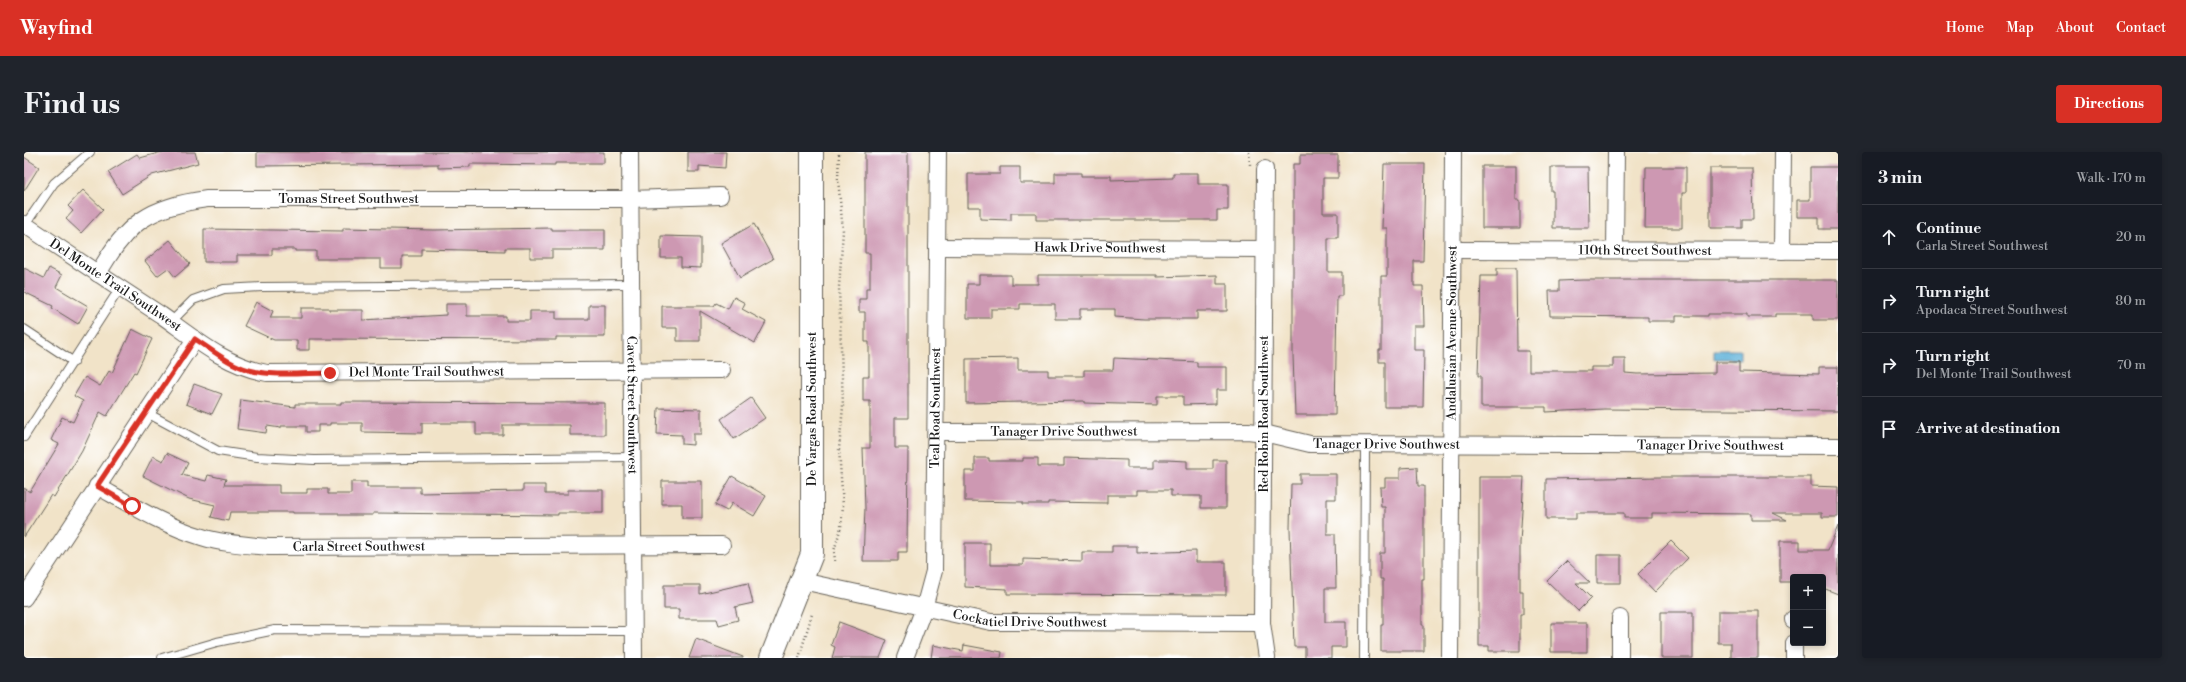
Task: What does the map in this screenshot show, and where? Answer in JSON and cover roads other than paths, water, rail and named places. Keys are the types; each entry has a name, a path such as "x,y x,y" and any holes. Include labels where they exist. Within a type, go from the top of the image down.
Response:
{"street":[{"name":"Cavett Street Southwest","path":"630,152 633,372 634,658"},
{"name":"De Vargas Road Southwest","path":"771,658 812,554 812,152"},
{"name":"Teal Road Southwest","path":"905,658 924,608 934,571 938,152"},
{"name":"Andalusian Avenue Southwest","path":"1450,658 1453,152"},
{"path":"1615,250 1616,152"},
{"path":"1782,250 1783,152"},
{"name":"Red Robin Road Southwest","path":"1265,169 1262,623 1267,658"},
{"name":"Tomas Street Southwest","path":"98,274 122,237 149,215 167,206 207,198 630,198 720,196"},
{"name":"Del Monte Trail Southwest","path":"25,225 195,339 231,362 248,370 267,373 633,372 722,370"},
{"name":"Hawk Drive Southwest","path":"937,247 1264,249"},
{"name":"110th Street Southwest","path":"1453,250 1838,251"},
{"path":"24,598 97,486 148,413 195,339"},
{"name":"Tanager Drive Southwest","path":"936,432 1248,431 1264,433 1310,444 1838,446"},
{"name":"Carla Street Southwest","path":"97,486 132,506 175,527 202,537 227,543 269,547 722,545"},
{"name":"Cockatiel Drive Southwest","path":"802,581 991,622 1262,623"},
{"path":"1620,618 1620,658"},
{"path":"1794,646 1794,658"}],"lane":[{"path":"25,225 54,183 90,152"},
{"path":"171,322 193,300 224,289 270,287 631,284"},
{"path":"24,437 74,362 120,288"},
{"path":"24,329 74,362"},
{"path":"148,413 218,451 258,457 314,460 633,457"},
{"path":"1364,658 1365,444"},
{"path":"162,658 217,642 275,630 634,631"}],"water":[{"path":"1714,350 1740,350 1740,359 1714,359"}]}
